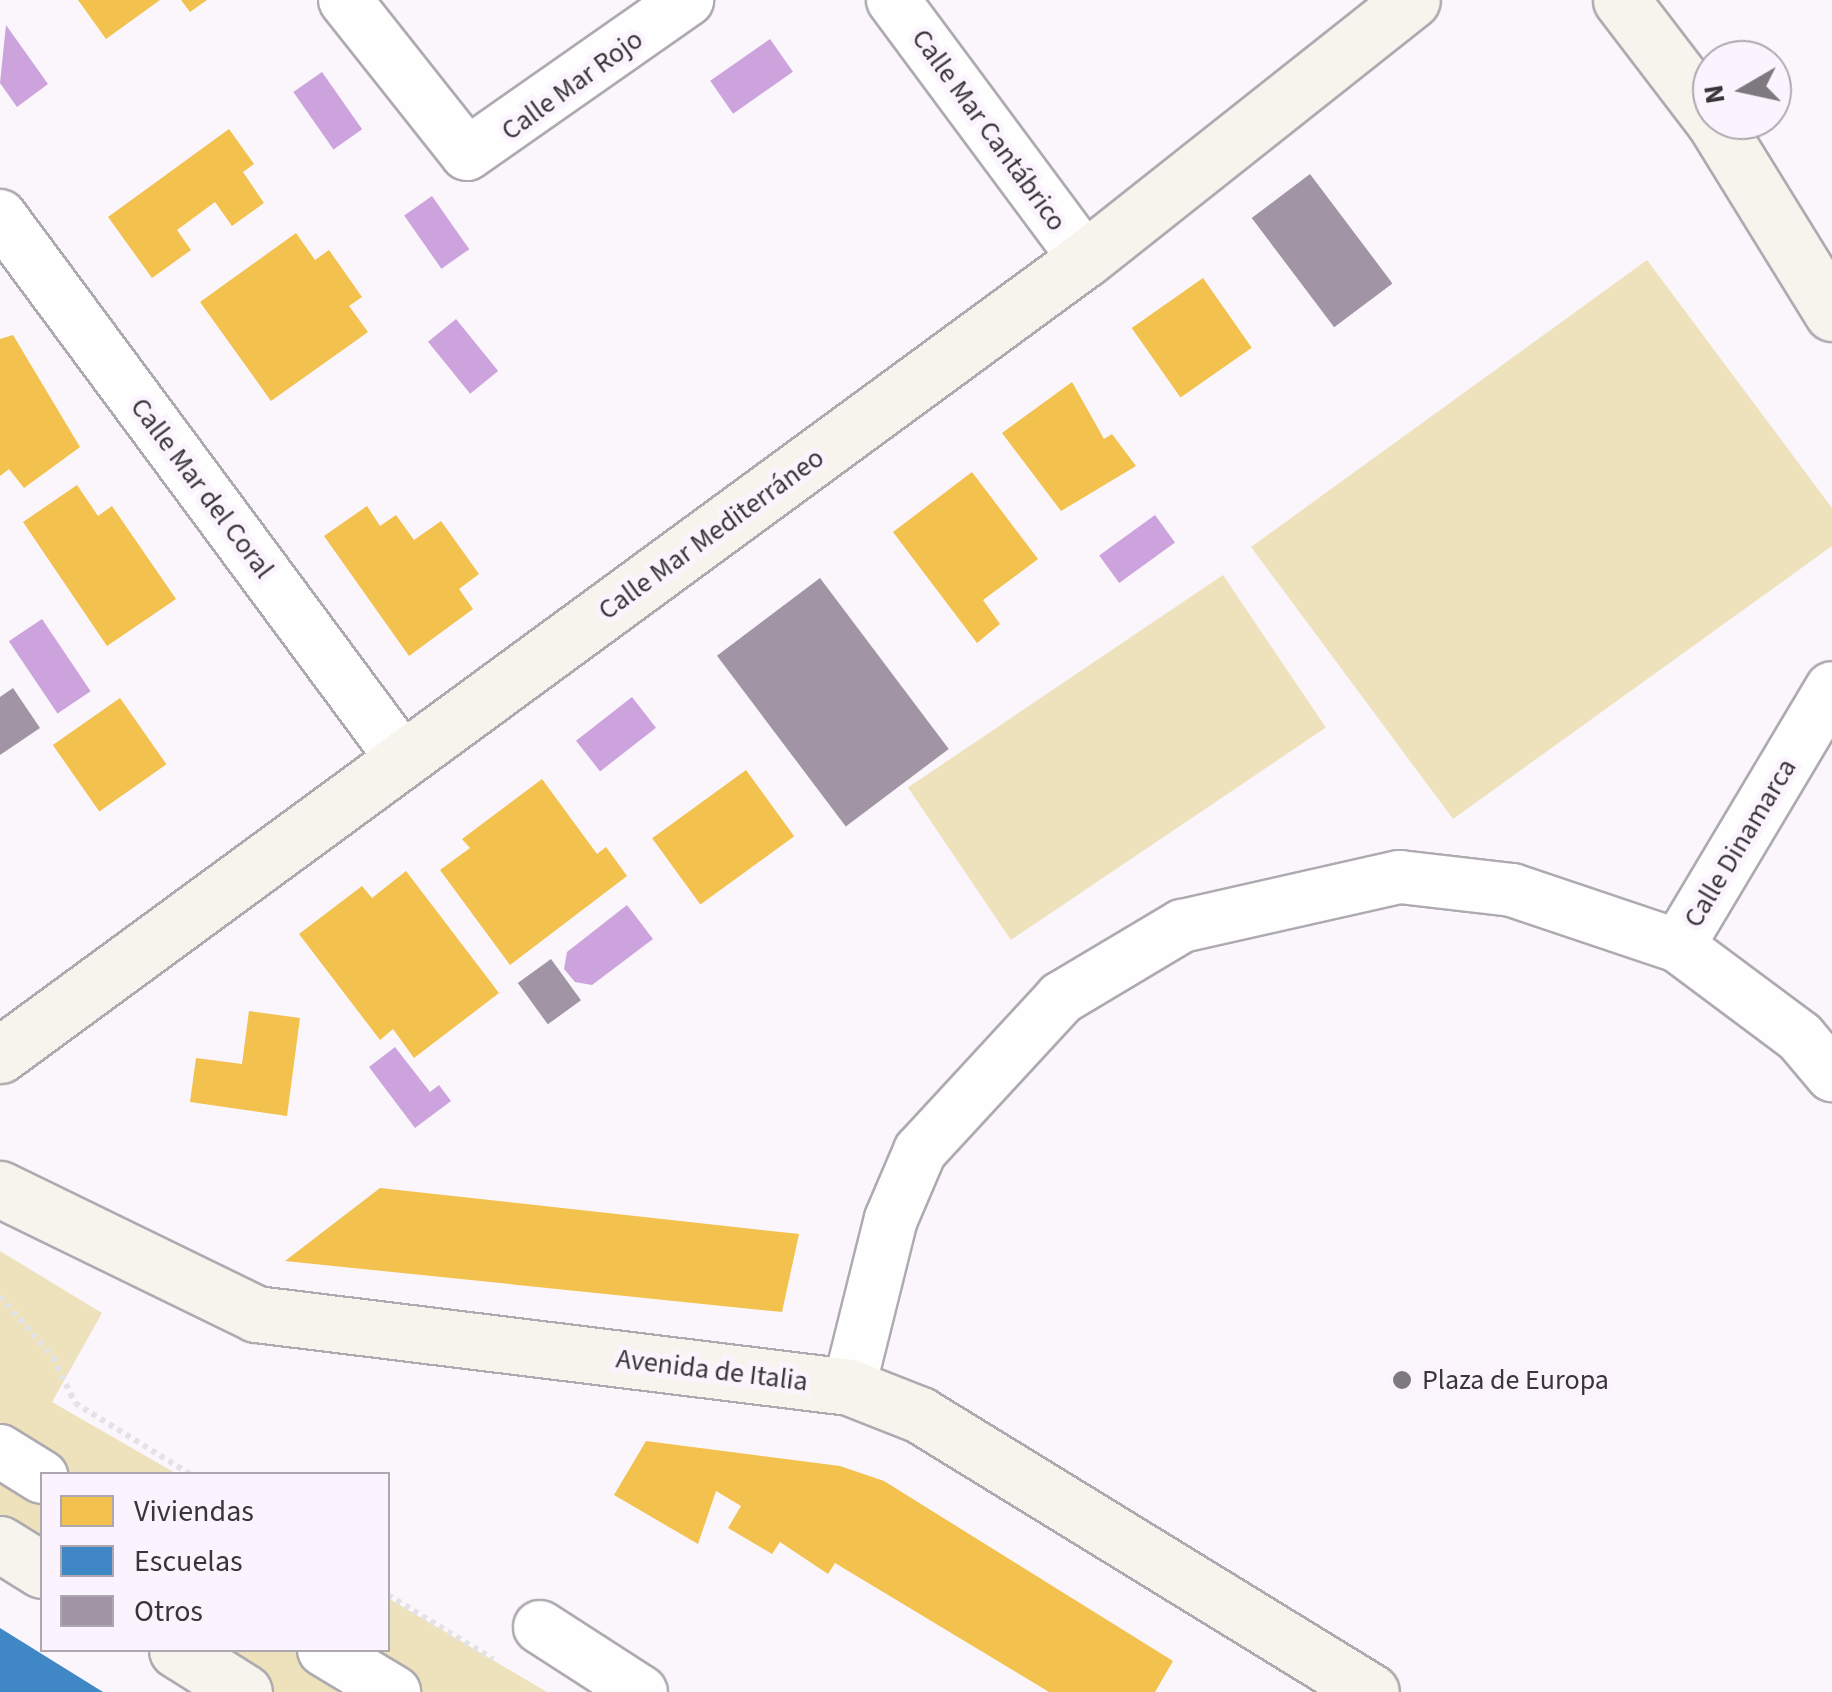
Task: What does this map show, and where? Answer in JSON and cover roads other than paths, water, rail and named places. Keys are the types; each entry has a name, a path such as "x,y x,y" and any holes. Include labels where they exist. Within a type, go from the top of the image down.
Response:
{"street":[{"name":"Calle Mar Rojo","path":"345,0 467,154 688,0"},
{"name":"Calle Mar Cantábrico","path":"893,0 1084,260"},
{"name":"Calle Mar Mediterráneo","path":"0,1055 1084,260 1412,0"},
{"path":"1621,0 1692,93"},
{"path":"1725,140 1832,313"},
{"name":"Calle Mar del Coral","path":"0,216 404,761"},
{"name":"Calle Dinamarca","path":"1678,946 1832,688"},
{"path":"850,1387 890,1219 920,1151 1013,1041 1134,947 1272,898 1400,877 1512,890 1678,946 1800,1037 1832,1075"},
{"name":"Avenida de Italia","path":"0,1189 256,1314 850,1387 920,1415 1371,1692"},
{"path":"0,1451 40,1476"},
{"path":"0,1544 40,1569"},
{"path":"540,1627 641,1692"},
{"path":"179,1652 244,1692"},
{"path":"327,1652 394,1692"}],"place":[{"name":"Plaza de Europa","path":"1402,1380"}]}
